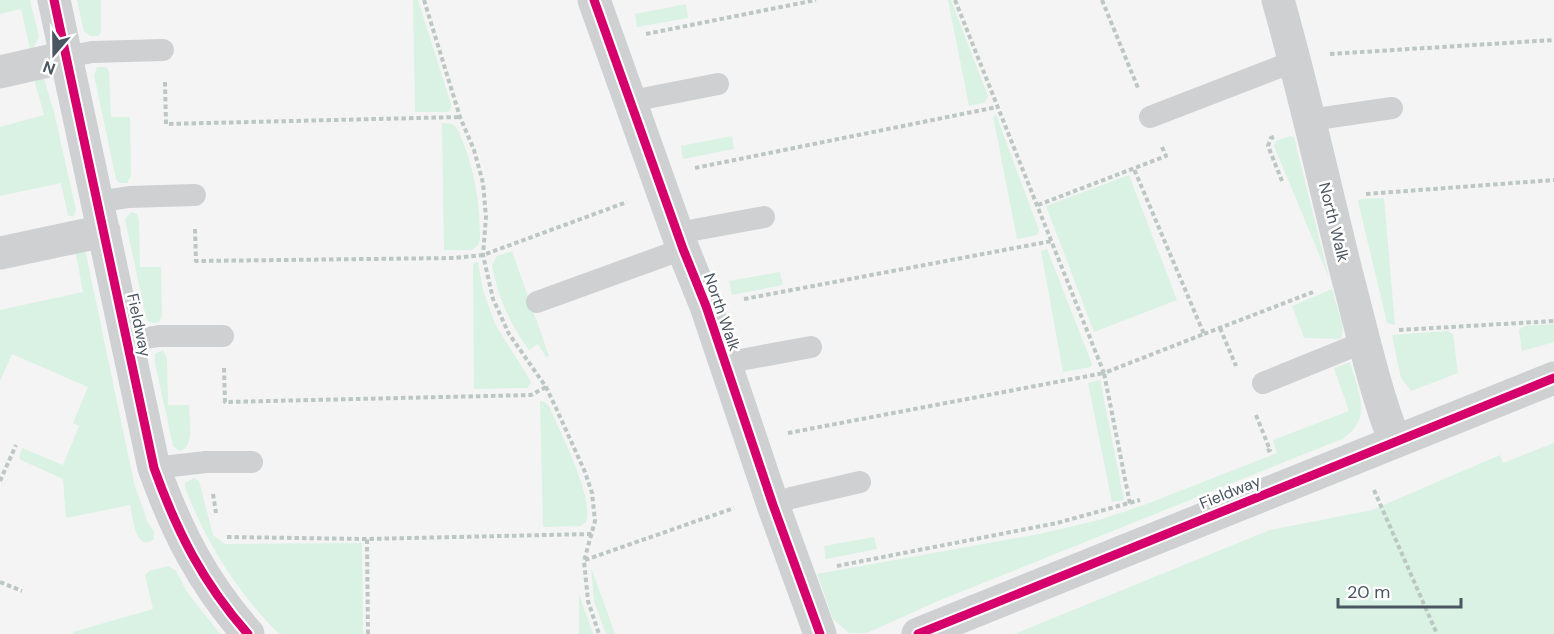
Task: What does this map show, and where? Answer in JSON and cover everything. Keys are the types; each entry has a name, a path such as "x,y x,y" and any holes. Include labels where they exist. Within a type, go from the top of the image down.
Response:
{"street":[{"name":"Fieldway","path":"54,0 154,468 184,541 204,577 228,611 249,634"},
{"name":"North Walk","path":"594,0 680,242 706,306 820,634"},
{"name":"North Walk","path":"1278,0 1363,337 1381,405 1395,442"},
{"path":"0,72 66,57"},
{"path":"0,253 101,216"},
{"name":"Fieldway","path":"918,634 1554,378"}],"lane":[{"path":"66,57 92,52 164,50"},
{"path":"1150,117 1295,61"},
{"path":"631,104 647,98 718,84"},
{"path":"1310,120 1392,108"},
{"path":"101,216 129,196 195,195"},
{"path":"537,302 680,242 694,230 764,217"},
{"path":"127,341 159,336 223,336"},
{"path":"1263,383 1363,337"},
{"path":"724,363 811,347"},
{"path":"154,468 206,462 252,462"},
{"path":"772,500 860,483"}],"path":[{"path":"609,41 816,0"},
{"path":"955,0 1104,373 1130,504"},
{"path":"1295,61 1322,55 1554,40"},
{"path":"164,50 166,124 460,117"},
{"path":"195,195 196,261 454,258 483,255 659,183 997,107"},
{"path":"1134,169 1204,334"},
{"path":"1328,199 1352,195 1554,180"},
{"path":"706,306 1052,241"},
{"path":"752,440 1104,373 1348,278"},
{"path":"1363,337 1554,321"},
{"path":"1220,328 1237,369"},
{"path":"223,336 225,402 531,395 546,387"},
{"path":"1254,410 1270,450 1259,454"},
{"path":"0,481 16,445"},
{"path":"1360,456 1437,634"},
{"path":"206,462 217,514"},
{"path":"798,573 1057,523 1150,497"},
{"path":"584,561 772,500"},
{"path":"222,536 230,538 367,538 592,534"},
{"path":"367,538 368,634"},
{"path":"0,582 22,591"}],"green space":[{"path":"0,0 30,0 39,37 34,47 30,49 21,9 0,14"},
{"path":"77,0 101,0 101,33 98,36 90,36 84,31"},
{"path":"413,0 418,0 451,104 450,111 447,112 415,112"},
{"path":"948,0 951,0 988,96 984,103 969,106"},
{"path":"686,4 688,18 637,27 635,14"},
{"path":"97,67 106,67 109,71 111,117 130,117 131,176 127,183 119,183 116,179 94,75"},
{"path":"43,75 55,116 76,210 73,217 68,215 61,183 0,196 0,127 44,115 35,83 36,77"},
{"path":"996,115 1039,230 1037,235 1017,239 993,116"},
{"path":"442,123 453,124 457,128 472,169 479,210 480,240 472,250 444,250"},
{"path":"732,136 734,149 683,159 681,146"},
{"path":"1290,136 1294,137 1329,278 1274,146 1276,141"},
{"path":"1129,175 1177,300 1094,332 1046,206"},
{"path":"1384,198 1395,325 1387,323 1358,201"},
{"path":"131,212 137,214 139,219 140,267 161,267 162,315 159,322 153,323 146,318 125,219"},
{"path":"75,249 83,250 86,254 134,483 148,523 154,532 154,539 148,542 139,538 136,532 130,505 66,518 63,479 19,457 22,448 63,465 79,426 73,423 88,387 12,354 0,381 0,310 83,292"},
{"path":"1047,249 1092,364 1091,367 1063,372 1041,251"},
{"path":"512,251 549,356 546,357 538,344 529,350 501,300 492,265 497,256"},
{"path":"478,262 483,290 495,324 530,380 531,383 527,388 474,389 473,263"},
{"path":"780,272 783,285 732,295 729,281"},
{"path":"1332,289 1343,327 1342,337 1339,339 1304,338 1292,306"},
{"path":"1554,324 1554,342 1522,351 1519,330 1524,326"},
{"path":"1448,331 1453,334 1458,373 1411,391 1401,378 1392,335"},
{"path":"163,350 167,358 168,405 189,405 189,439 185,449 180,451 173,446 155,363 155,354"},
{"path":"1350,362 1359,394 1361,413 1352,431 1342,439 938,601 867,633 849,633 833,619 817,574 1039,534 1099,520 1144,505 1277,453 1273,440 1349,411 1334,368"},
{"path":"1100,380 1124,500 1112,502 1088,383"},
{"path":"540,401 549,406 581,481 587,510 586,522 581,526 543,527"},
{"path":"1554,443 1554,634 1014,634 1270,530 1372,510 1500,455 1503,463"},
{"path":"194,478 199,481 213,535 225,544 362,543 363,634 279,634 250,601 213,548 185,488 185,483"},
{"path":"874,537 877,549 826,559 824,546"},
{"path":"169,566 176,571 187,592 220,634 73,634 73,632 153,609 145,575 149,571"},
{"path":"591,567 615,634 606,634 594,601"},
{"path":"579,594 593,634 579,634"}],"cycle path":[{"path":"54,0 154,468 172,514 193,556 218,596 248,634"},
{"path":"594,0 683,249 706,306 773,505 820,634"},
{"path":"918,634 1554,378"}]}
